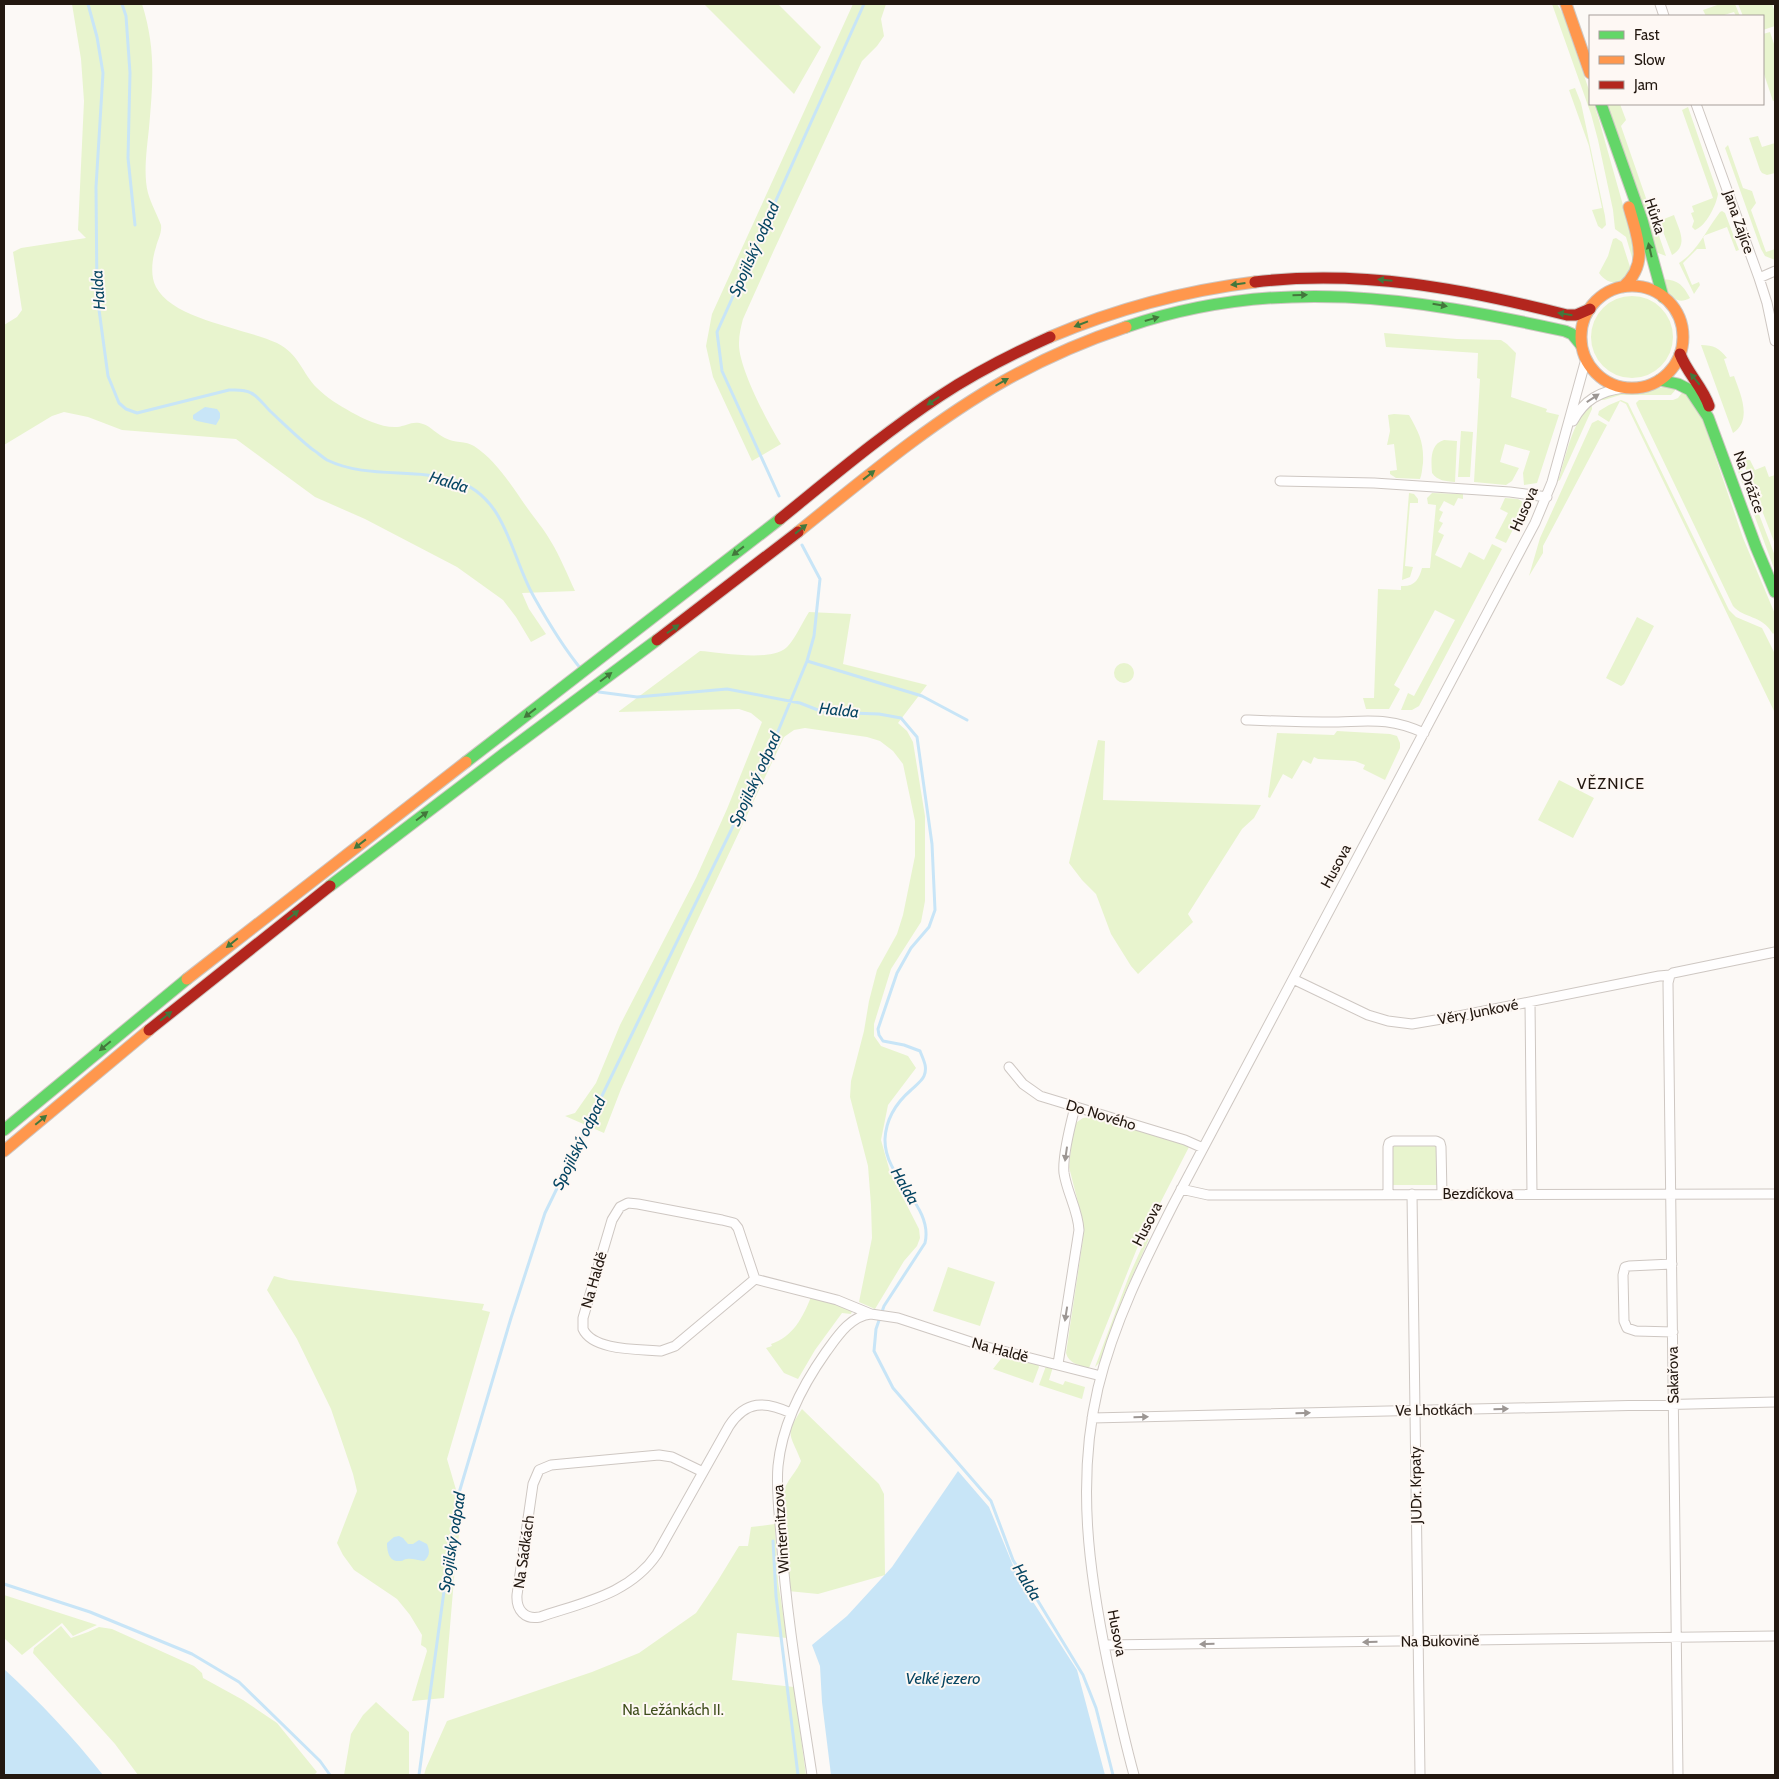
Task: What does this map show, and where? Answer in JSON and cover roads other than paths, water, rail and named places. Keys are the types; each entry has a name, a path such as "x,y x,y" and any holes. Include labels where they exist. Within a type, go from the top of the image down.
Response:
{"main road":[{"path":"1566,4 1589,69"},
{"name":"Hůrka","path":"1601,105 1642,220 1663,297"},
{"name":"Hůrka","path":"1614,145 1640,259 1638,271 1623,287"},
{"path":"4,1130 267,915 930,402 979,372 1031,345 1113,313 1170,297 1218,287 1257,282 1353,278 1419,283 1451,288 1567,315 1576,315 1590,309"},
{"path":"1624,388 1601,378 1592,370 1582,345 1583,323 1590,309 1606,294 1623,287 1635,286 1647,289 1663,297 1672,306 1681,322 1683,339 1680,354 1672,369 1660,380"},
{"path":"4,1152 151,1028 284,922 579,697 686,619 906,446 962,406 1040,361 1125,327 1180,311 1234,301 1289,295 1344,295 1402,299 1565,331 1572,334 1582,345"},
{"name":"Na Drážce","path":"1680,354 1684,364 1704,392 1717,438"},
{"name":"Na Drážce","path":"1660,380 1678,383 1692,391 1708,417 1775,592"},
{"name":"Husova","path":"1624,388 1643,387 1660,380"}],"street":[{"name":"Jana Zajíce","path":"1696,105 1759,278 1767,303 1775,342"},
{"path":"1759,278 1775,271"},
{"name":"Husova","path":"1134,1775 1104,1645 1093,1584 1087,1528 1086,1486 1092,1418 1101,1376 1134,1284 1182,1189 1424,734 1547,497 1586,359"},
{"name":"Husova","path":"1560,454 1573,420 1584,404 1600,393 1624,388"},
{"path":"1280,481 1374,483 1510,492 1547,497"},
{"path":"1246,720 1331,722 1363,720 1390,722 1409,726 1424,734"},
{"name":"Věry Junkové","path":"1292,979 1368,1015 1402,1023 1423,1023 1670,975 1775,952"},
{"name":"Sakařova","path":"1670,975 1668,983 1678,1775"},
{"path":"1530,1002 1532,1194"},
{"name":"Do Nového","path":"1009,1068 1034,1093 1185,1140 1203,1148"},
{"path":"1058,1364 1079,1230 1078,1219 1064,1168 1075,1107"},
{"path":"1388,1194 1388,1147 1389,1143 1393,1141 1436,1141 1440,1143 1442,1194"},
{"name":"Bezdíčkova","path":"1182,1189 1208,1194 1775,1194"},
{"name":"JUDr. Krpaty","path":"1412,1194 1420,1775"},
{"name":"Na Haldě","path":"628,1203 734,1223 740,1231 755,1279 668,1350 661,1351 602,1345 589,1337 583,1329 584,1318 612,1220 620,1207 628,1203"},
{"path":"1672,1264 1629,1266 1625,1267 1623,1275 1624,1321 1627,1328 1635,1331 1673,1332"},
{"name":"Na Haldě","path":"755,1279 836,1300 870,1314 892,1317 983,1346 1101,1376"},
{"name":"Winternitzova","path":"812,1775 785,1588 778,1467 780,1452 791,1413 815,1369 838,1336 858,1317 870,1314"},
{"name":"Ve Lhotkách","path":"1092,1418 1775,1402"},
{"name":"Na Sádkách","path":"703,1472 672,1457 659,1455 551,1466 539,1470 533,1484 517,1596 517,1604 520,1611 531,1617 540,1617 610,1592 633,1581 647,1568 657,1554 734,1419 743,1409 762,1404 775,1406 791,1413"},
{"name":"Na Bukovině","path":"1104,1645 1775,1636"}],"water":[{"path":"205,407 217,409 220,413 220,418 216,425 193,419 193,415"},
{"name":"Velké jezero","path":"958,1471 989,1507 1019,1580 1077,1670 1105,1775 831,1775 822,1702 820,1666 812,1645 847,1616 892,1567"},
{"path":"399,1536 408,1544 413,1544 419,1540 427,1544 429,1553 426,1559 424,1561 409,1559 393,1560 388,1552 387,1543 394,1537"},
{"path":"4,1669 56,1720 103,1775 4,1775"}],"waterway":[{"name":"Halda","path":"88,4 97,37 103,73 96,187 97,295 108,376 119,403 126,409 137,413 229,390 246,391 256,396 296,435 327,460 342,466 374,472 438,476 454,480 472,488 485,499 496,513 505,529 534,597 556,634 581,669"},
{"path":"122,4 126,16 130,73 128,158 135,225"},
{"name":"Spojilský odpad","path":"779,496 722,371 717,332 864,4"},
{"name":"Spojilský odpad","path":"419,1775 456,1503 511,1318 545,1213 772,746 807,661 814,636 820,579 802,545"},
{"path":"807,661 922,696 967,720"},
{"name":"Halda","path":"596,688 599,692 637,697 727,689 800,703 823,712 879,714 901,718 917,737 932,844 935,910 929,927 911,948 897,973 878,1029 883,1041 904,1045 920,1051 925,1063 923,1078 901,1100 893,1112 887,1125 885,1139 892,1167 916,1204 926,1229 925,1243 884,1306 876,1329 874,1351 893,1388 991,1501 1013,1560 1083,1675 1096,1708 1113,1775"},
{"path":"773,1541 776,1596 798,1775"},
{"path":"4,1584 90,1612 192,1654 239,1682 320,1761 330,1775"}],"district":[{"name":"VĚZNICE","path":"1611,783"}],"park label":[{"name":"Na Ležánkách II.","path":"673,1710"}]}
